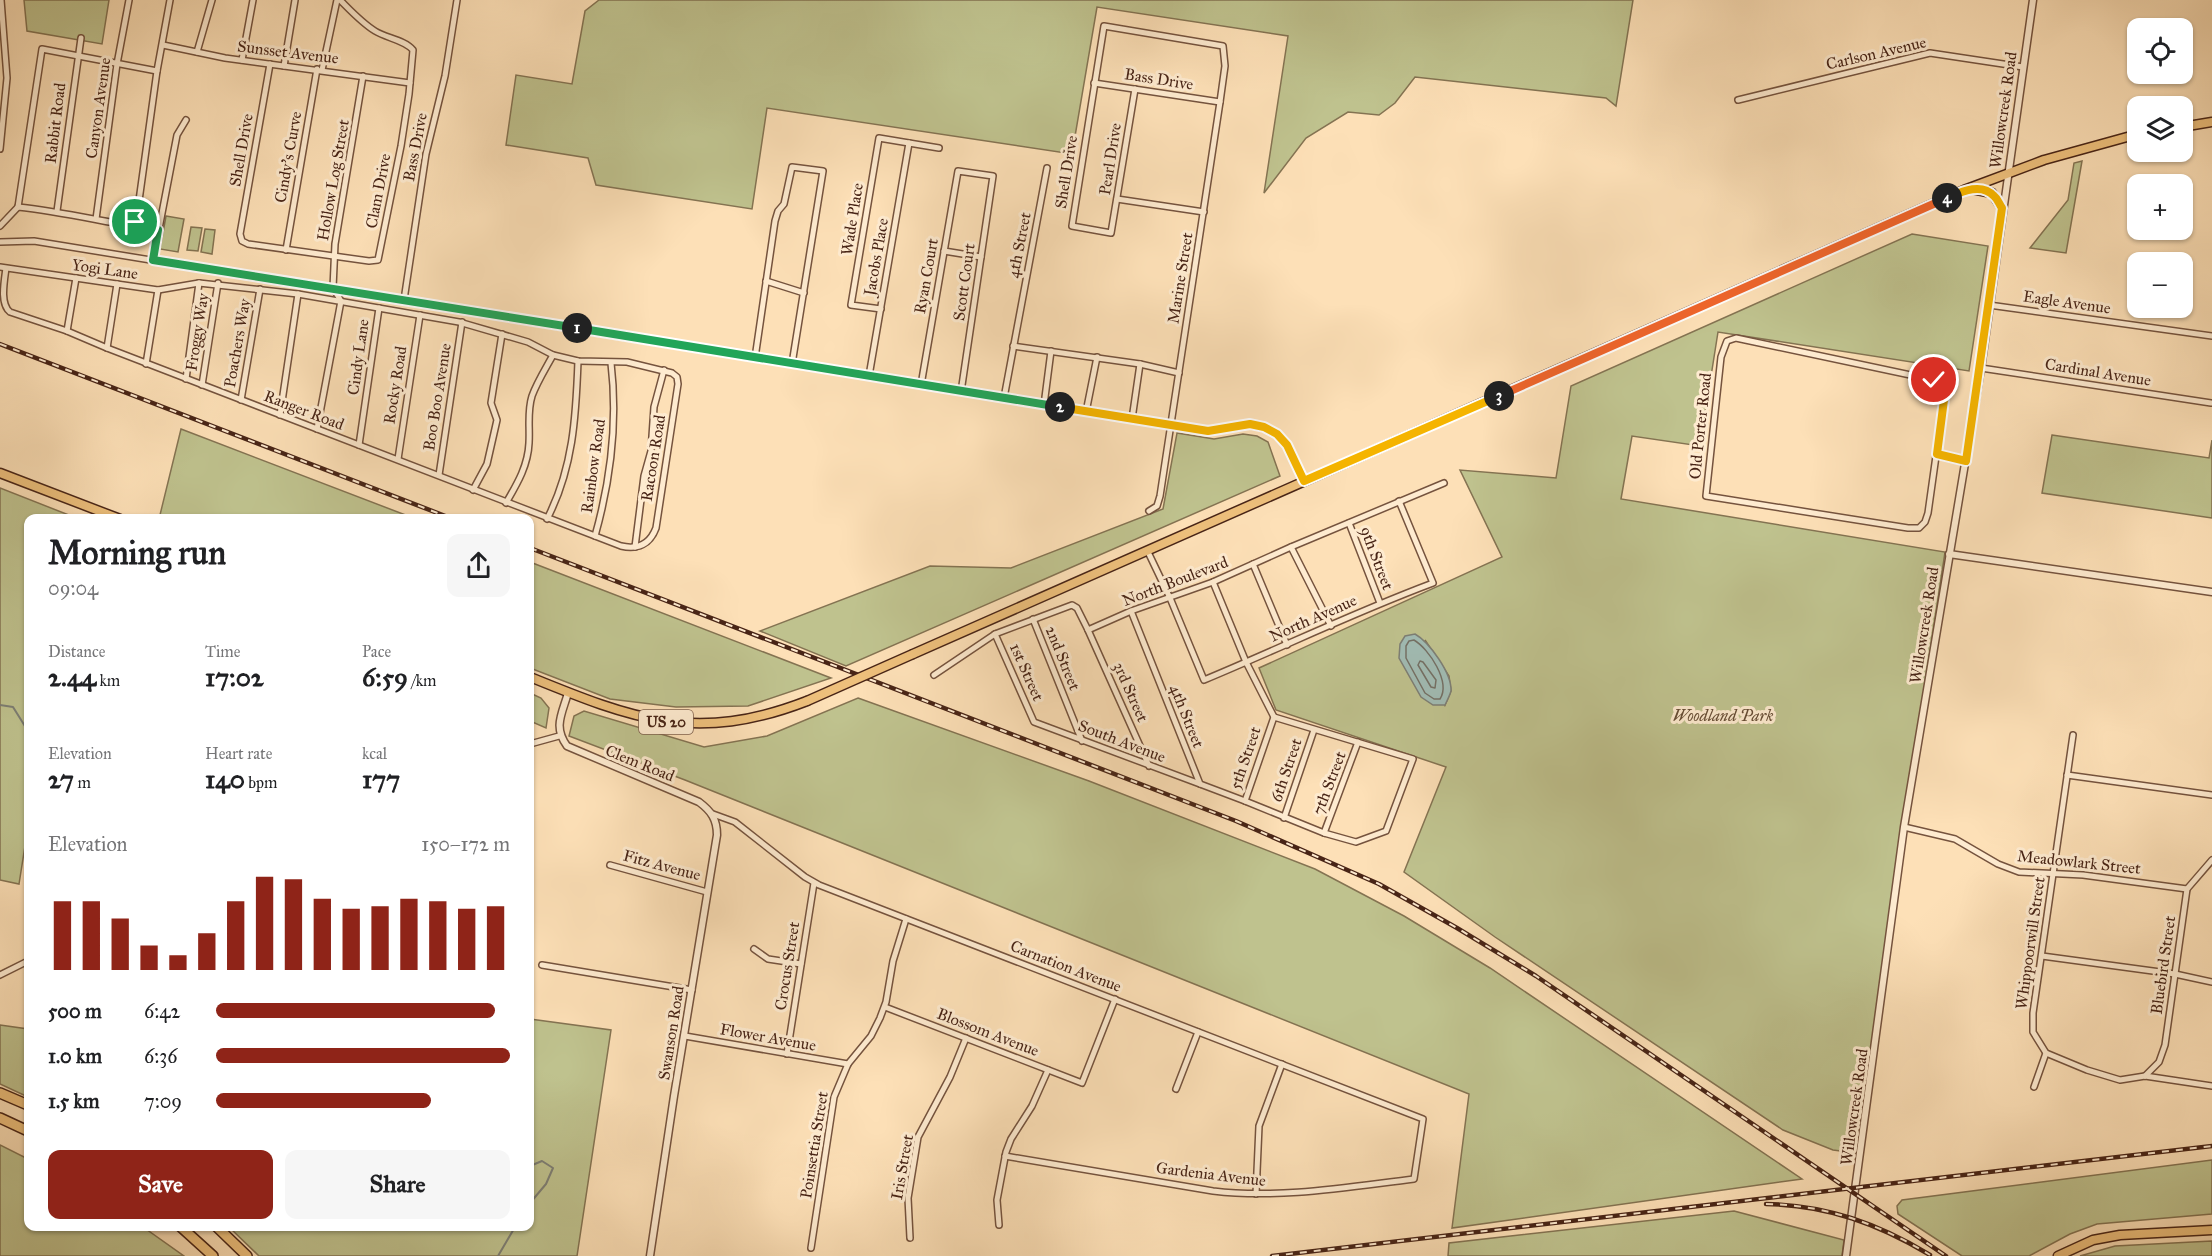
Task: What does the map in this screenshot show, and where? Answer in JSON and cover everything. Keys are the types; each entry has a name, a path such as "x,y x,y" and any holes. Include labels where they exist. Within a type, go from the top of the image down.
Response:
{"highway":[{"path":"0,1092 24,1103"},
{"path":"0,1118 24,1129"},
{"path":"185,1231 213,1256"},
{"path":"221,1231 247,1256"}],"main road":[{"path":"2193,125 2212,122"},
{"name":"US 20","path":"534,680 624,713 659,721 692,724 746,720 772,714 807,701 1148,552 1968,189 2007,173 2082,148 2127,137"},
{"path":"1968,189 1981,189 1992,193 2002,208"},
{"path":"0,473 107,514"},
{"path":"2058,1256 2093,1240 2120,1235 2212,1230"}],"street":[{"path":"0,149 7,78 1,0"},
{"name":"Canyon Avenue","path":"96,219 117,64 129,0"},
{"path":"133,224 138,205 157,71 170,0"},
{"path":"197,52 212,0"},
{"path":"242,60 253,0"},
{"path":"284,66 296,0"},
{"path":"339,0 372,29 413,50 410,83"},
{"name":"Cindy's Curve","path":"286,250 320,69 339,0"},
{"name":"Bass Drive","path":"404,300 426,154 445,76 457,0"},
{"name":"Willowcreek Road","path":"1846,1256 1904,827 1981,369 2033,0"},
{"name":"Marine Street","path":"1095,82 1104,26 1222,45 1225,66 1159,502 1149,511"},
{"name":"Rabbit Road","path":"57,211 81,38"},
{"name":"Sunsset Avenue","path":"163,45 242,60 410,83"},
{"path":"0,226 18,207 42,50 157,71"},
{"name":"Carlson Avenue","path":"1738,100 1930,52 2023,67"},
{"name":"Shell Drive","path":"270,64 240,234 242,241 248,244 286,250"},
{"name":"Hollow Log Street","path":"333,288 334,256 342,199 363,76"},
{"name":"Bass Drive","path":"1095,82 1220,102"},
{"name":"Shell Drive","path":"1095,82 1072,226 1112,233"},
{"name":"Clam Drive","path":"334,256 373,261 380,257 401,146 410,83"},
{"name":"Pearl Drive","path":"1112,233 1134,89"},
{"path":"153,260 177,135 186,120"},
{"name":"Wade Place","path":"881,309 851,304 879,138 909,143"},
{"path":"909,143 939,148"},
{"name":"Jacobs Place","path":"869,376 909,143"},
{"path":"755,358 775,221 778,211 784,204 792,167 823,171 792,364"},
{"name":"4th Street","path":"1004,398 1047,168"},
{"name":"Scott Court","path":"958,171 993,177 961,392"},
{"name":"Ryan Court","path":"921,385 958,171"},
{"path":"1117,199 1204,212"},
{"path":"18,207 57,211 120,225 133,224 158,230"},
{"path":"0,242 34,241 333,288 1170,426 1208,431 1250,424 1264,427 1277,434 1287,445 1304,481"},
{"path":"286,250 334,256"},
{"path":"944,251 981,257"},
{"name":"Yogi Lane","path":"3,267 158,290 200,283 298,294 462,322 528,342 553,354 578,361 627,362 663,370"},
{"name":"Ranger Road","path":"3,267 1,302 4,309 67,330 146,364 398,459 594,537 635,548"},
{"path":"67,330 76,278"},
{"path":"766,281 804,293"},
{"path":"186,379 200,283"},
{"path":"107,348 117,284"},
{"name":"Froggy Way","path":"202,385 218,284"},
{"path":"317,429 341,302 333,288"},
{"path":"146,364 158,290"},
{"name":"Poachers Way","path":"241,400 260,290"},
{"path":"280,415 298,294"},
{"name":"Eagle Avenue","path":"1989,305 2212,336"},
{"name":"Cindy Lane","path":"359,445 379,308"},
{"name":"Rocky Road","path":"398,459 420,315"},
{"name":"Boo Boo Avenue","path":"439,476 462,322"},
{"path":"473,489 487,464 497,420 491,403 502,334"},
{"name":"Old Porter Road","path":"1736,338 1934,380 1945,392 1937,454 1932,474 1928,513 1925,522 1919,528 1706,496 1721,357 1727,341 1736,338"},
{"path":"1013,346 1140,364 1179,374"},
{"path":"1044,405 1051,351"},
{"path":"506,503 523,475 529,443 528,420 532,396 553,354"},
{"path":"1086,412 1097,357"},
{"path":"547,519 561,487 573,442 578,361"},
{"name":"Rainbow Road","path":"594,537 604,505 613,443 614,405 611,363"},
{"path":"1132,419 1140,364"},
{"name":"Cardinal Avenue","path":"1981,369 2211,403"},
{"path":"635,548 644,476 651,452 653,416 663,370"},
{"name":"Racoon Road","path":"635,548 650,540 656,528 678,384 677,376 663,370"},
{"path":"1937,454 1966,461"},
{"name":"North Boulevard","path":"1088,630 1213,582 1444,483"},
{"name":"North Avenue","path":"1170,598 1204,680 1287,645 1380,603 1433,583 1399,501"},
{"name":"9th Street","path":"1349,523 1380,603"},
{"path":"1291,547 1330,626"},
{"path":"1148,552 1170,598"},
{"path":"1949,554 2212,592"},
{"path":"1253,564 1287,645"},
{"name":"6th Street","path":"1213,582 1246,662 1274,717"},
{"path":"933,675 995,634 1072,605 1077,608 1088,630"},
{"name":"4th Street","path":"1131,612 1200,784"},
{"name":"2nd Street","path":"1033,619 1082,741"},
{"name":"3rd Street","path":"1088,630 1149,766"},
{"name":"1st Street","path":"995,634 1034,722"},
{"path":"534,743 560,736 558,727 568,693"},
{"path":"1274,717 1413,759 1386,831 1356,842 1284,818"},
{"name":"5th Street","path":"1274,717 1245,801 1284,818"},
{"name":"South Avenue","path":"1034,722 1200,784"},
{"name":"6th Street","path":"1284,818 1314,730"},
{"name":"Whippoorwill Street","path":"2046,1053 2036,1039 2033,1024 2073,735"},
{"name":"Clem Road","path":"560,736 567,746 577,752 693,799 713,814"},
{"name":"7th Street","path":"1324,833 1358,742"},
{"path":"2067,775 2212,795"},
{"path":"1200,784 1245,801"},
{"name":"Carnation Avenue","path":"713,814 735,822 814,883 1423,1119 1414,1179"},
{"name":"Swanson Road","path":"650,1256 717,835 713,814"},
{"name":"Meadowlark Street","path":"1904,827 1955,839 2009,869 2019,872 2053,872 2109,877 2187,889"},
{"path":"2187,889 2212,860"},
{"name":"Fitz Avenue","path":"610,865 707,892"},
{"name":"Crocus Street","path":"787,1054 814,883"},
{"name":"Bluebird Street","path":"2145,1076 2159,1062 2165,1045 2187,889"},
{"name":"Poinsettia Street","path":"811,1248 833,1102 838,1084 848,1064 871,1036 885,1007 893,960 906,919"},
{"path":"754,949 768,959 801,964"},
{"path":"2042,956 2175,974 2212,982"},
{"path":"0,975 24,963"},
{"path":"542,965 692,990"},
{"name":"Blossom Avenue","path":"885,1007 1082,1083 1115,999"},
{"path":"1176,1089 1198,1032"},
{"name":"Flower Avenue","path":"685,1036 848,1064"},
{"name":"Iris Street","path":"910,1238 908,1198 918,1137 950,1077 966,1038"},
{"path":"2034,1087 2046,1053 2087,1070 2120,1080 2145,1076 2212,1086"},
{"path":"1256,1194 1259,1126 1282,1064"},
{"path":"999,1225 997,1200 1005,1156 1011,1139 1032,1106 1048,1070"},
{"name":"Gardenia Avenue","path":"1005,1156 1213,1191 1256,1194 1286,1194 1414,1179"}],"green space":[{"path":"24,0 109,0 102,44 27,31"},
{"path":"599,0 1633,0 1616,106 1606,98 1415,77 1395,103 1379,115 1348,112 1306,138 1264,193 1288,36 1097,7 1072,154 767,108 752,209 596,185 588,158 506,145 516,75 572,84 585,11"},
{"path":"2082,161 2066,253 2030,248 2068,200 2074,163"},
{"path":"166,216 184,219 178,252 160,249"},
{"path":"191,227 202,228 198,251 187,250"},
{"path":"205,229 215,230 212,254 201,252"},
{"name":"Woodland Park","path":"1912,234 1988,246 1969,371 1718,332 1700,446 1632,436 1621,499 1945,552 1856,1153 1833,1150 1783,1130 1495,937 1404,872 1446,767 1276,710 1259,668 1502,557 1460,470 1556,478 1571,386","holes":["1425,640 1449,676 1451,691 1445,705"]},
{"path":"181,429 403,514 160,514"},
{"path":"1177,433 1214,439 1243,434 1257,436 1268,442 1280,476 846,666 760,631 930,566 1011,568 1163,509"},
{"path":"2052,435 2209,458 2212,440 2212,518 2042,493"},
{"path":"0,488 66,514 24,514 24,852 19,884 0,880"},
{"path":"534,564 831,678 748,706 676,707 610,699 534,670"},
{"path":"534,695 541,698 549,708 546,728 534,723"},
{"path":"858,698 1089,781 1315,869 1404,916 1490,968 1802,1179 1452,1228 1469,1094 685,780 569,736 574,716 584,711 704,747 767,736"},
{"path":"534,1020 611,1030 577,1256 259,1256 233,1231 534,1231"},
{"path":"0,1025 24,1028 24,1095 0,1084"},
{"path":"0,1145 24,1157 24,1231 149,1231 184,1256 0,1256"},
{"path":"2212,1160 2212,1214 2097,1224 2070,1234 2029,1256 1962,1256 1898,1214 1897,1206 1902,1200"},
{"path":"1734,1211 1844,1240 1842,1256 1448,1256 1449,1243"},
{"path":"2212,1241 2212,1256 2080,1256 2115,1246"}],"water":[{"path":"1415,634 1433,651 1448,676 1451,691 1445,705 1433,705 1421,697 1399,658 1400,644 1405,636"}],"waterway":[{"path":"0,705 13,707 24,725"},
{"path":"534,1164 542,1161 553,1168 546,1184 534,1198"},
{"path":"498,1256 513,1231"}],"railway":[{"path":"0,344 440,514"},
{"path":"534,550 1236,821 1379,884 1536,976 1946,1256"},
{"path":"1272,1256 2212,1146"},
{"path":"1766,1204 1810,1208 1852,1218 1891,1234 1930,1255"}],"route":[{"path":"135,222 133,224 141,228 158,230 153,260 1170,426 1208,431 1250,424 1257,425 1271,430 1283,440 1304,481 1918,210 1968,189 1981,189 1995,196 2002,208 1981,369 1966,461 1937,454 1945,392 1934,380"}]}
